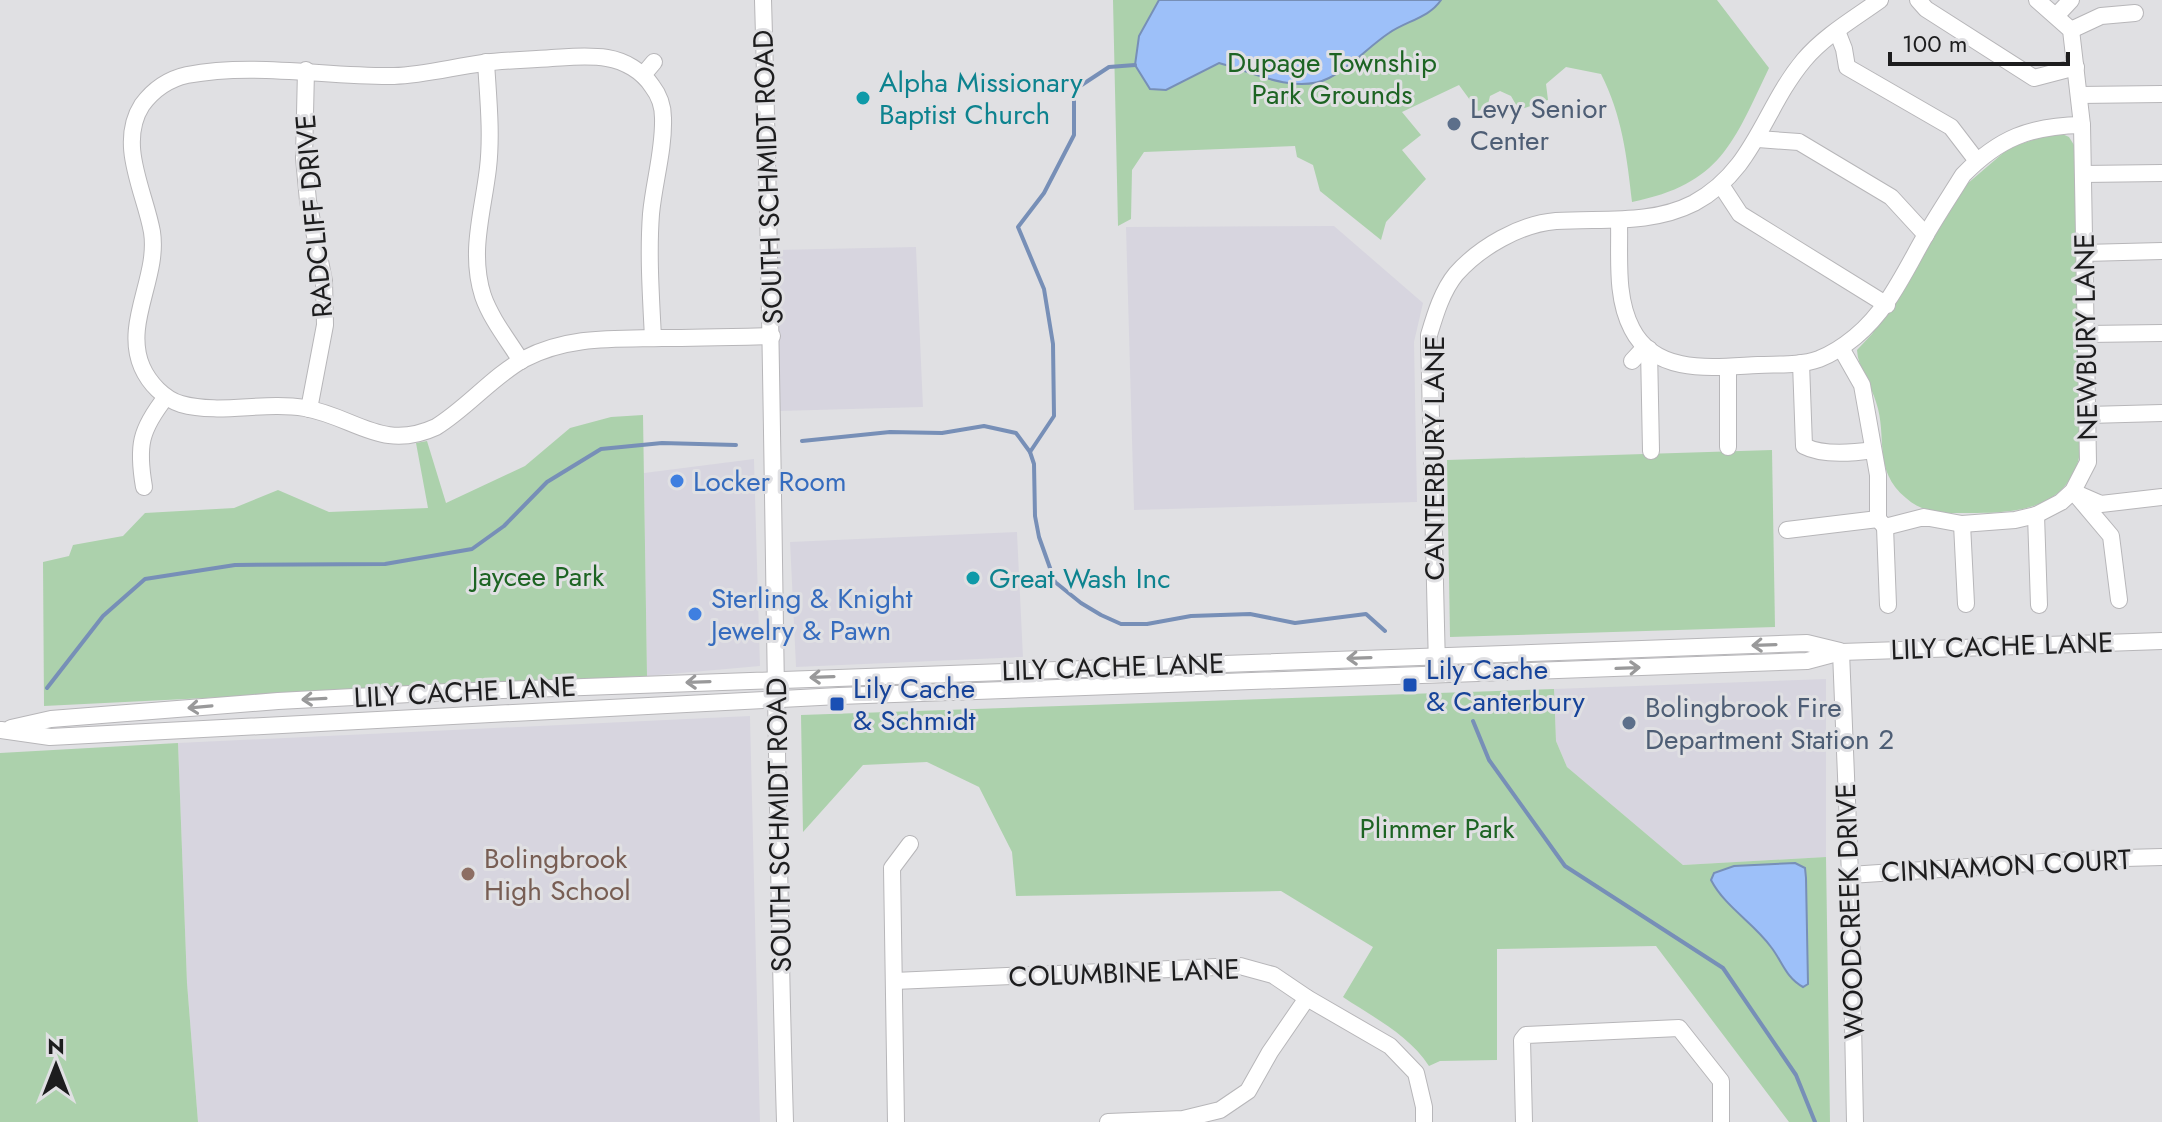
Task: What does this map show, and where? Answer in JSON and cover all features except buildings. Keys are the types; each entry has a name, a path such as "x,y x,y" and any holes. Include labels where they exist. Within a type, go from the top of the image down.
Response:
{"street":[{"name":"SOUTH SCHMIDT ROAD","path":"763,0 772,336 785,1122"},
{"name":"CANTERBURY LANE","path":"1438,674 1429,335 1436,311 1456,275 1491,245 1511,233 1553,221 1619,221 1657,216 1693,203 1721,185 1758,139 1804,60 1880,0"},
{"path":"1918,0 1926,9 2034,78 2076,67"},
{"path":"2037,0 2071,30 2101,16 2135,13"},
{"path":"2056,16 2071,0"},
{"name":"NEWBURY LANE","path":"2071,30 2082,125 2088,415 2088,462 2073,491"},
{"path":"1837,31 1847,67 1951,127 1977,161"},
{"path":"653,338 650,227 663,122 659,98 648,68 590,56 486,62 397,76 306,70 198,73 171,80 149,97 135,121 134,169 150,220 153,255 136,336 137,353 143,371 166,397 178,403 198,407 274,405 309,409 390,437 421,434 451,417 521,361 550,347 576,341 772,336"},
{"path":"486,62 490,144 475,247 476,259 483,296 490,312 521,361"},
{"name":"RADCLIFF DRIVE","path":"306,70 304,158 308,201 324,281 325,325 309,409"},
{"path":"2079,95 2162,94"},
{"path":"1619,221 1621,299 1632,330 1647,348 1666,360 1687,366 1801,363 1820,359 1841,348 1887,305 1963,175 1977,161 2010,138 2047,126 2082,125"},
{"path":"1758,139 1799,142 1891,197 1926,235"},
{"path":"2083,174 2162,173"},
{"path":"1721,185 1740,214 1887,305"},
{"path":"2084,253 2162,251"},
{"path":"2087,334 2162,333"},
{"path":"1632,361 1647,348"},
{"path":"1647,348 1651,451"},
{"path":"1841,348 1862,385 1878,475 1888,605"},
{"path":"1801,363 1804,446 1833,451 1873,450"},
{"path":"1728,367 1728,447"},
{"path":"144,487 140,447 143,432 166,397"},
{"path":"2088,415 2162,413"},
{"path":"2073,491 2101,504 2162,497"},
{"path":"1787,530 1924,517 1962,524 2015,520 2036,515 2061,502 2073,491"},
{"path":"2073,491 2111,536 2119,600"},
{"path":"2036,515 2039,605"},
{"path":"1962,524 1966,604"},
{"name":"LILY CACHE LANE","path":"1,730 50,737 776,699 1807,661 1841,652 2162,641"},
{"name":"LILY CACHE LANE","path":"1,730 51,719 278,701 776,679 1807,643 1841,652"},
{"name":"WOODCREEK DRIVE","path":"1841,652 1855,1122"},
{"path":"896,1122 892,868 910,844"},
{"name":"CINNAMON COURT","path":"1850,875 2162,857"},
{"name":"COLUMBINE LANE","path":"894,981 1240,966 1273,975 1390,1046 1416,1073 1424,1107 1424,1122"},
{"path":"1108,1122 1183,1119 1220,1110 1248,1091 1307,998"},
{"path":"1524,1122 1522,1040 1526,1035 1679,1028 1721,1081 1721,1122"}],"shaded area":[{"path":"1334,226 1423,303 1414,342 1417,502 1134,510 1126,227"},
{"path":"916,247 923,407 779,411 775,250"},
{"path":"754,459 760,666 647,676 644,473"},
{"path":"1017,532 1023,657 796,667 790,542"},
{"path":"1826,679 1826,857 1683,865 1567,767 1556,741 1554,689"},
{"name":"Bolingbrook High School","path":"750,716 760,1122 198,1122 187,983 178,743"}],"green space":[{"name":"Dupage Township Park Grounds","path":"1113,0 1717,0 1769,68 1733,139 1705,171 1686,184 1632,202 1619,121 1601,74 1566,67 1546,84 1548,100 1519,110 1511,96 1500,91 1490,96 1487,108 1478,111 1459,85 1402,112 1421,135 1402,150 1426,179 1386,222 1381,240 1320,191 1313,165 1297,157 1295,146 1144,152 1132,170 1131,219 1118,226"},
{"path":"2060,133 2069,137 2074,145 2081,419 2076,468 2057,493 2031,507 1970,513 1936,512 1921,508 1895,487 1889,476 1874,395 1857,350 1894,301 1967,184 2009,148"},
{"name":"Jaycee Park","path":"643,415 647,676 44,706 43,562 69,556 73,545 123,536 145,513 234,508 278,490 329,512 428,508 416,443 427,441 446,503 525,466 570,428 611,417"},
{"path":"1772,450 1775,627 1450,637 1447,460"},
{"name":"Plimmer Park","path":"1554,689 1556,741 1567,767 1683,865 1826,857 1830,1122 1789,1122 1656,946 1497,949 1497,1060 1440,1061 1429,1066 1401,1036 1343,997 1373,947 1281,891 1016,896 1012,852 979,787 927,762 863,765 803,832 801,715"},
{"path":"178,743 187,983 198,1122 0,1122 0,753"}],"water":[{"path":"1159,0 1441,0 1424,15 1389,33 1337,73 1316,83 1288,83 1219,63 1166,90 1150,89 1135,65 1139,36"},
{"path":"1795,863 1805,868 1806,878 1808,984 1803,987 1792,979 1764,938 1724,898 1711,880 1714,873 1734,866"}],"waterway":[{"path":"1030,452 1054,416 1053,344 1044,289 1018,227 1044,193 1074,135 1074,90 1109,67 1135,65"},
{"path":"802,441 890,432 942,433 984,426 1016,433 1030,452 1034,464 1035,516 1055,582 1081,603 1121,624 1147,624 1191,616 1250,614 1295,623 1366,614 1385,631"},
{"path":"47,688 103,616 145,579 235,565 385,564 472,549 504,526 547,482 601,449 662,443 736,445"},
{"path":"1473,721 1489,760 1565,866 1723,968 1796,1075 1815,1122"}],"place":[{"name":"Alpha Missionary Baptist Church","path":"863,98"},
{"name":"Levy Senior Center","path":"1454,124"},
{"name":"Locker Room","path":"677,481"},
{"name":"Great Wash Inc","path":"973,578"},
{"name":"Sterling & Knight Jewelry & Pawn","path":"695,614"},
{"name":"Lily Cache & Canterbury","path":"1410,685"},
{"name":"Lily Cache & Schmidt","path":"837,704"},
{"name":"Bolingbrook Fire Department Station 2","path":"1629,723"},
{"name":"Bolingbrook High School","path":"468,874"}]}
